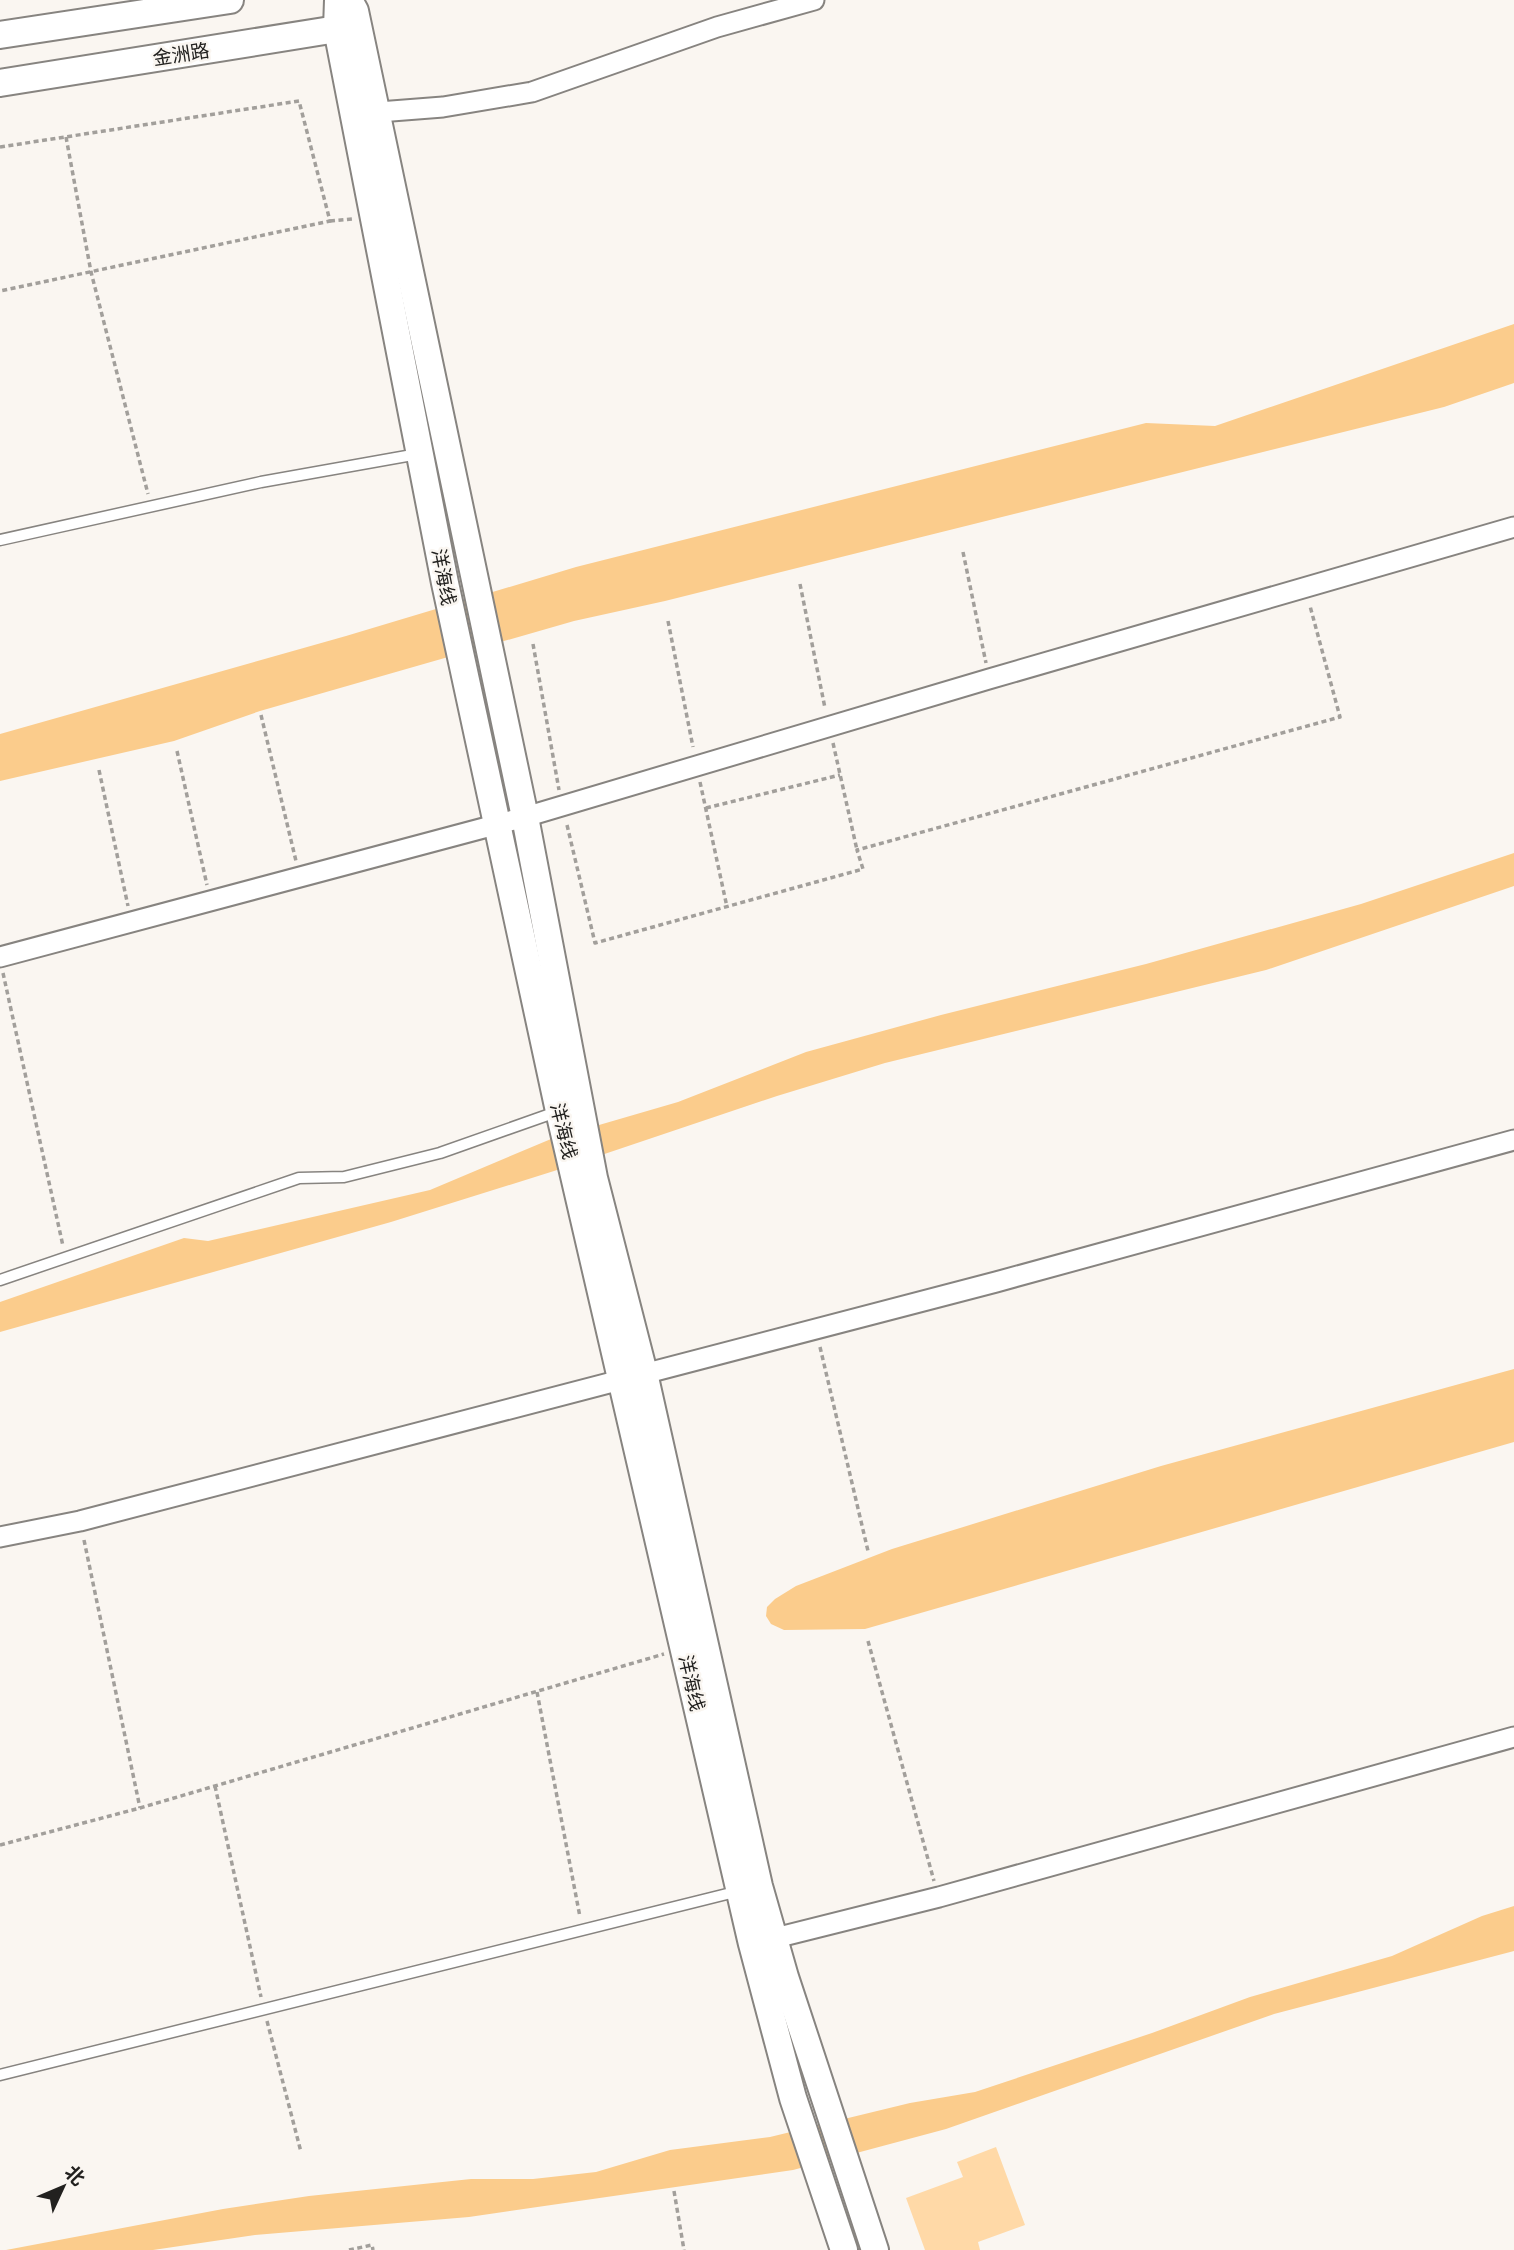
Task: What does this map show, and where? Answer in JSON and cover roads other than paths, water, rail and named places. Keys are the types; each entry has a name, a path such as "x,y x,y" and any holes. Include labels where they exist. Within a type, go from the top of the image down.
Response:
{"main road":[{"path":"0,35 230,0"},
{"name":"洋海线","path":"345,10 365,113 420,454 496,824 633,1376 749,1889"},
{"name":"金洲路","path":"0,83 345,10"},
{"name":"洋海线","path":"365,113 446,449 497,682 524,817 570,1114"},
{"name":"洋海线","path":"633,1376 684,1648 763,1941 793,2098 844,2250"},
{"name":"洋海线","path":"763,1941 821,2087 874,2250"}],"street":[{"path":"365,113 443,107 532,92 717,27 814,0"},
{"path":"0,959 524,817 1514,527"},
{"path":"0,1537 80,1521 996,1282 1514,1140"},
{"path":"763,1941 939,1897 1514,1737"}],"lane":[{"path":"0,540 261,482 446,449"},
{"path":"0,1280 299,1178 344,1177 440,1153 570,1114"},
{"path":"0,2076 749,1889"}]}
